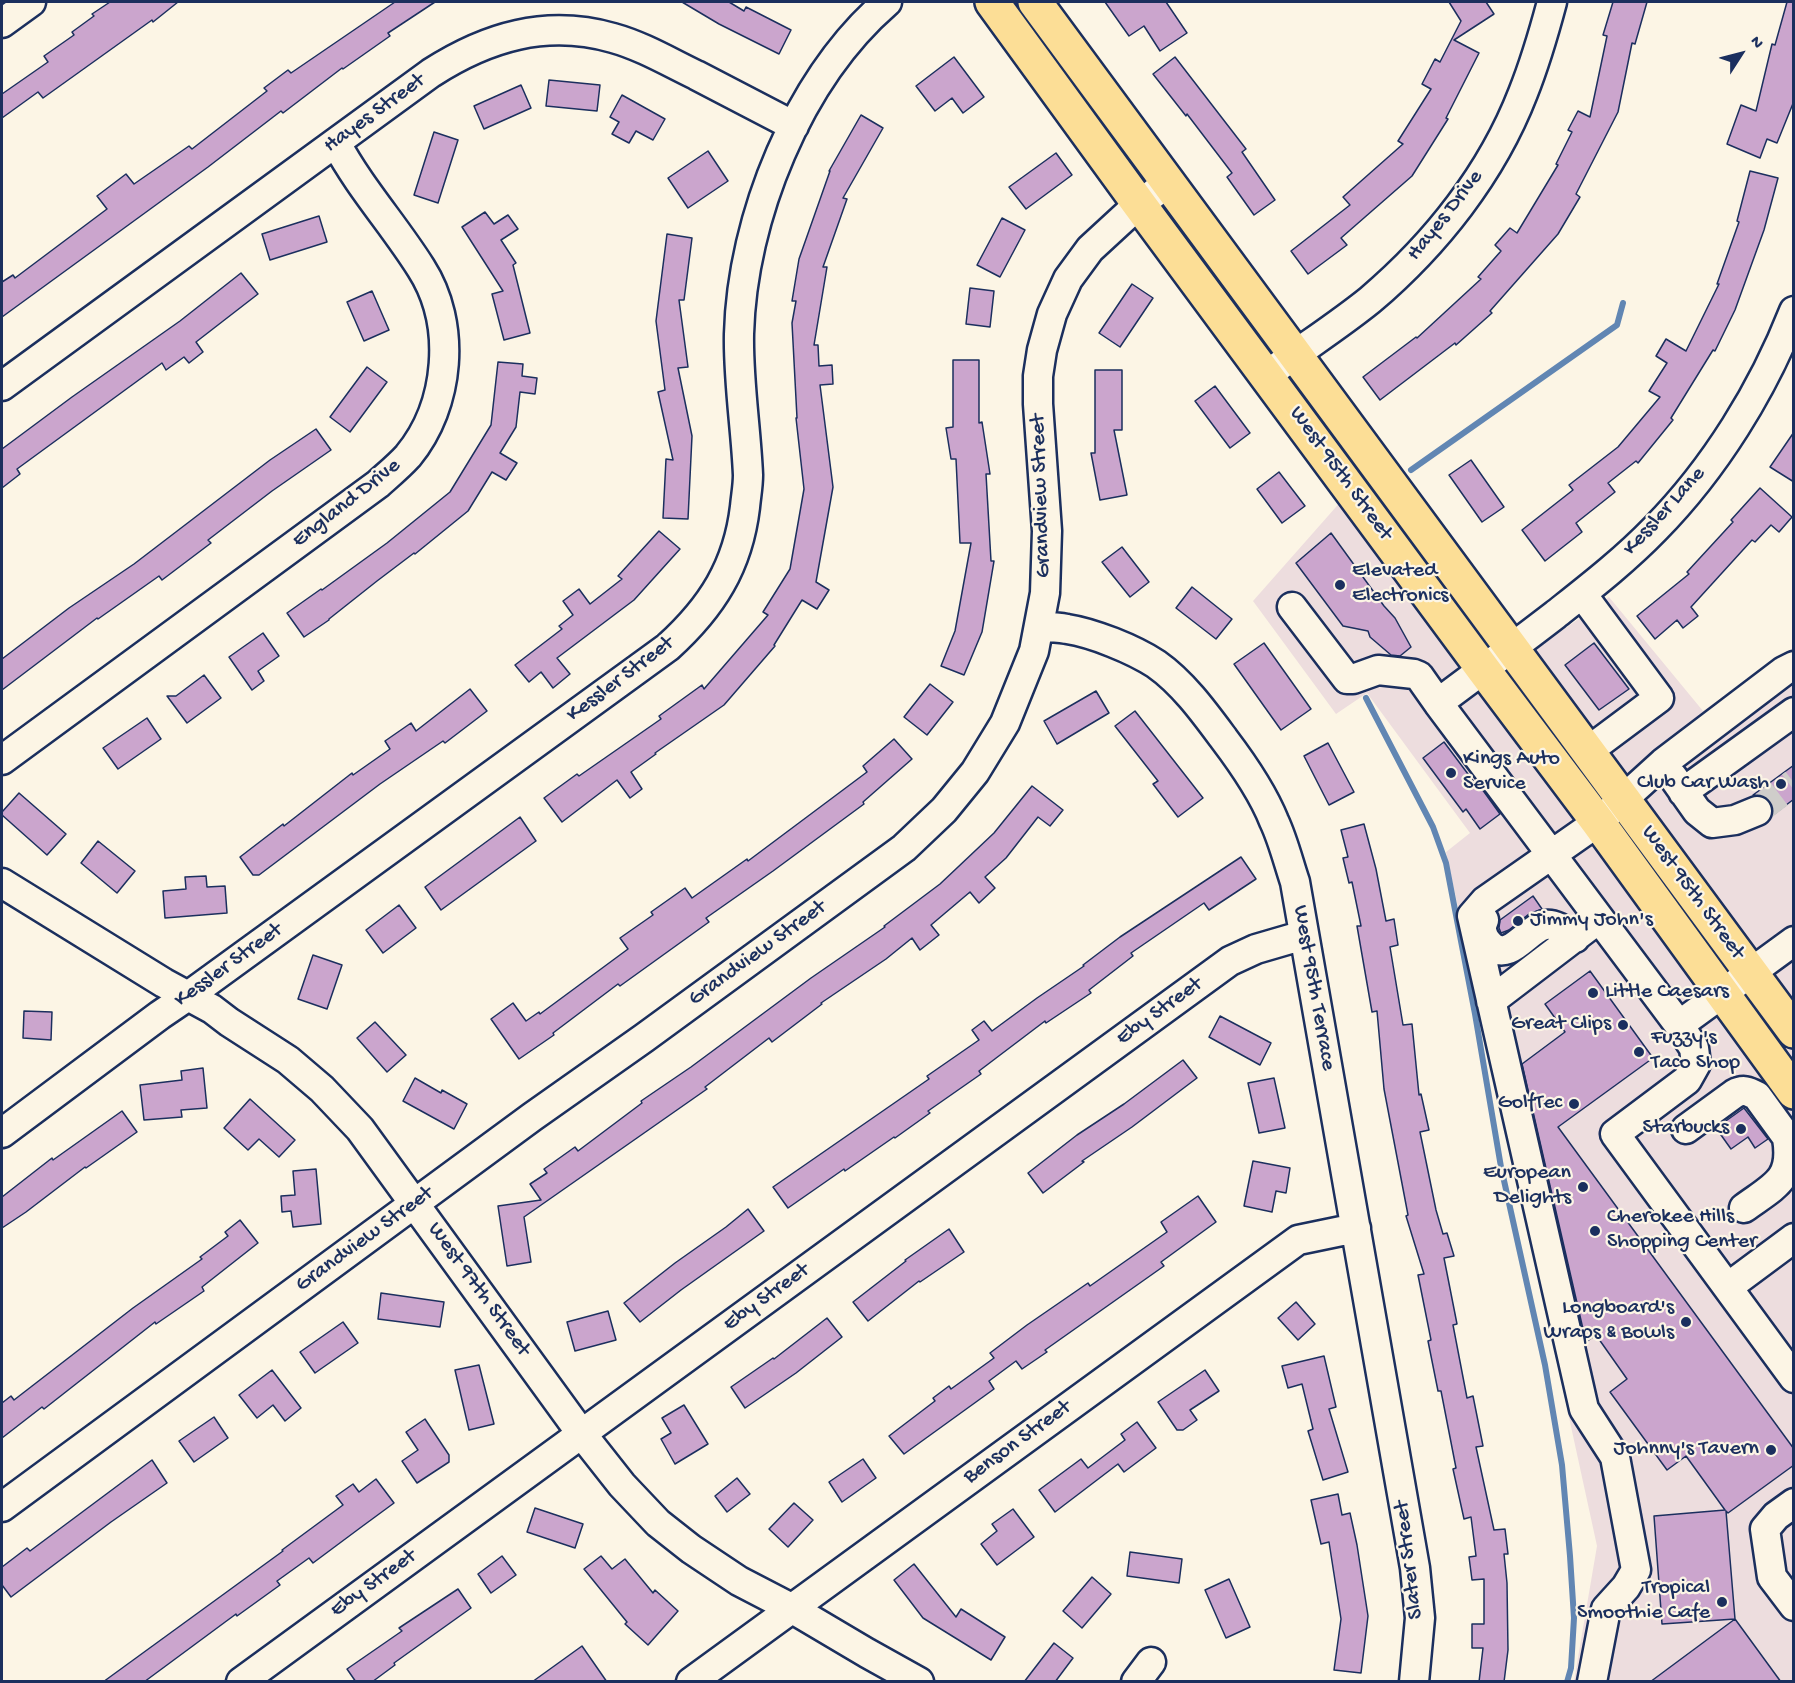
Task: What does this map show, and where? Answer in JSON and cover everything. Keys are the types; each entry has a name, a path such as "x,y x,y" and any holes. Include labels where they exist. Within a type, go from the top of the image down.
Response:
{"main road":[{"name":"West 95th Street","path":"992,2 1598,822 1794,1092"},
{"name":"West 95th Street","path":"1035,2 1794,1031"}],"street":[{"path":"2,23 31,2"},
{"name":"Kessler Street","path":"2,1134 160,1016 668,647 684,633 711,601 730,566 742,531 748,477 739,333 745,275 755,225 777,159 806,102 834,60 871,15 887,2"},
{"name":"Hayes Drive","path":"1267,375 1368,301 1406,268 1440,231 1473,187 1507,129 1523,93 1552,2"},
{"name":"Hayes Street","path":"2,386 431,73 455,58 494,40 514,34 554,30 595,33 615,38 648,51 794,126"},
{"name":"England Drive","path":"2,759 378,484 407,457 422,436 436,405 443,375 442,321 432,287 421,268 348,166 336,143"},
{"name":"Grandview Street","path":"2,1507 415,1203 904,848 944,810 975,772 1005,723 1034,651 1045,593 1047,531 1038,376 1042,350 1052,314 1059,296 1078,263 1090,249 1167,183"},
{"name":"Kessler Lane","path":"1438,703 1582,594 1656,529 1698,480 1734,428 1782,340 1794,310"},
{"path":"1582,594 1659,698 1588,751"},
{"path":"1292,607 1347,678 1353,679 1378,670 1419,676 1544,860 1600,919 1694,1048 1696,1064 1687,1080 1615,1134 1794,1378"},
{"name":"West 95th Terrace","path":"1039,627 1085,633 1136,652 1157,666 1201,709 1233,751 1258,789 1275,821 1295,882 1399,1475"},
{"path":"1592,1682 1606,1609 1626,1587 1636,1570 1615,1457 1584,1409 1472,916 1485,901 1598,822 1663,763 1784,671 1794,666"},
{"path":"1683,792 1794,712"},
{"path":"1663,763 1697,811 1712,823 1735,820 1757,811"},
{"path":"1544,860 1534,882 1487,916 1482,927 1483,936 1497,950 1512,948 1546,925 1563,929 1575,938"},
{"name":"West 97th Street","path":"2,883 164,983 212,1009 288,1060 322,1089 360,1129 581,1433 622,1485 658,1523 691,1549 739,1581 791,1608 919,1682"},
{"path":"1491,1001 1600,919"},
{"name":"Eby Street","path":"241,1682 1230,961 1256,949 1304,935"},
{"path":"1679,1025 1794,941"},
{"path":"1686,1129 1740,1090 1749,1091 1757,1096 1790,1142 1786,1171 1748,1213 1794,1189"},
{"name":"Benson Street","path":"691,1682 1298,1240 1356,1228"},
{"path":"1728,1287 1794,1238"},
{"name":"Slater Street","path":"1399,1475 1415,1568 1420,1618 1414,1682"},
{"path":"1788,1588 1772,1577 1765,1529 1776,1516 1794,1503"}],"shaded area":[{"path":"1343,499 1482,688 1609,597 1703,711 1793,648 1793,1681 1574,1681 1597,1546 1446,852 1470,833 1367,693 1336,714 1253,601"}],"building":[{"path":"110,2 178,2 153,22 152,20 43,98 38,92 2,118 2,94 48,62 44,56 74,35 72,32"},
{"path":"395,2 435,2 388,33 390,36 342,68 283,113 281,111 2,317 2,282 13,275 15,278 107,209 97,196 126,174 134,184 189,146 192,149 267,91 264,88 288,70 291,73"},
{"path":"682,2 729,2 744,11 746,7 791,30 779,54 719,24"},
{"path":"1105,2 1166,2 1187,33 1160,51 1144,26 1129,36"},
{"path":"1449,2 1486,2 1494,14 1454,40 1479,53 1446,118 1448,119 1412,176 1341,238 1347,245 1308,274 1291,251 1350,205 1343,197 1403,144 1398,141 1431,89 1422,84 1435,59 1440,62 1461,21"},
{"path":"1613,2 1647,2 1635,44 1632,43 1618,112 1576,194 1580,197 1558,234 1490,311 1492,313 1456,345 1455,343 1380,400 1363,377 1417,338 1481,279 1478,277 1501,251 1495,245 1510,228 1517,233 1558,165 1556,164 1572,132 1568,130 1578,111 1590,117 1607,36 1603,35"},
{"path":"1787,2 1794,2 1794,101 1777,143 1767,139 1760,158 1727,144 1741,105 1756,111 1772,44 1775,45"},
{"path":"954,57 984,97 963,113 952,98 935,111 916,86"},
{"path":"1175,57 1246,149 1242,152 1275,200 1254,215 1227,177 1232,173 1153,74"},
{"path":"549,80 600,85 597,111 546,106"},
{"path":"521,85 531,108 484,129 474,106"},
{"path":"622,95 665,119 653,140 636,131 629,143 612,134 619,122 610,117"},
{"path":"861,115 883,128 843,198 847,199 823,267 827,267 814,345 818,345 819,366 832,365 833,384 820,385 833,487 816,582 829,590 817,609 802,600 775,646 724,705 631,772 642,789 630,798 617,780 562,822 544,798 661,719 659,716 702,685 704,689 768,615 763,612 790,569 804,489 796,418 792,323 796,301 792,301 799,259 829,171"},
{"path":"434,132 458,140 438,203 414,195"},
{"path":"708,151 728,181 688,208 668,178"},
{"path":"1056,153 1072,175 1026,209 1009,187"},
{"path":"1750,171 1778,178 1764,230 1735,310 1715,351 1713,350 1671,418 1673,420 1638,463 1636,461 1608,483 1615,492 1576,523 1582,532 1545,561 1522,530 1573,490 1569,485 1618,447 1660,397 1649,391 1667,363 1656,356 1666,339 1686,351 1719,284 1717,284 1739,222 1737,221"},
{"path":"485,212 494,224 508,215 518,229 501,240 516,263 513,265 530,333 504,340 492,294 503,291 462,227"},
{"path":"319,216 327,242 270,260 262,234"},
{"path":"1002,218 1025,230 1000,277 977,265"},
{"path":"667,234 692,238 684,300 679,300 688,367 678,368 692,436 688,519 663,518 666,459 673,460 658,392 665,390 656,321"},
{"path":"241,273 258,294 196,342 203,352 189,363 184,357 166,370 162,363 17,469 20,474 2,488 2,449 180,321"},
{"path":"1132,284 1153,298 1120,347 1099,333"},
{"path":"970,288 994,291 990,327 966,324"},
{"path":"372,291 389,330 364,341 347,302"},
{"path":"953,360 979,360 979,423 982,422 990,474 986,474 991,561 994,561 982,632 964,675 941,666 955,631 971,543 960,543 956,459 951,459 946,428 953,427"},
{"path":"498,362 523,364 522,376 537,378 535,394 520,392 516,427 500,453 517,463 506,480 492,472 468,511 415,554 304,637 287,613 387,543 450,492 491,425"},
{"path":"367,367 387,382 350,432 330,417"},
{"path":"1095,370 1122,370 1122,430 1114,430 1127,495 1100,500 1091,453 1095,453"},
{"path":"1215,386 1250,433 1230,448 1195,401"},
{"path":"316,429 331,450 208,540 211,543 162,580 159,576 97,618 2,690 2,659 69,608 134,564 270,460"},
{"path":"1794,432 1794,482 1770,467"},
{"path":"1471,460 1504,507 1482,522 1449,475"},
{"path":"1279,472 1305,506 1282,523 1257,489"},
{"path":"1760,488 1792,517 1779,532 1771,525 1755,542 1752,540 1691,607 1698,616 1683,628 1677,620 1655,639 1637,616 1689,574 1687,572 1733,522 1731,520"},
{"path":"659,531 680,549 634,600 557,658 570,674 553,688 541,672 529,682 515,665 562,629 559,626 573,615 563,601 579,589 590,604 622,579 618,576"},
{"name":"Elevated Electronics","path":"1331,533 1395,618 1411,647 1400,656 1391,655 1370,637 1368,631 1343,626 1296,563"},
{"path":"1122,547 1149,582 1130,597 1102,562"},
{"path":"1192,587 1232,619 1216,639 1176,608"},
{"path":"263,633 279,656 258,671 264,681 252,690 229,657"},
{"path":"1264,643 1311,709 1281,730 1234,664"},
{"path":"1594,643 1629,689 1599,710 1565,665"},
{"path":"204,675 221,698 187,723 167,696 176,696"},
{"path":"930,684 953,702 927,735 904,717"},
{"path":"470,689 487,711 445,743 443,741 380,784 259,875 253,875 240,857 352,773 353,775 390,749 385,741 411,723 416,731"},
{"path":"1096,691 1109,713 1057,744 1044,721"},
{"path":"1135,711 1203,798 1178,817 1153,784 1158,781 1115,726"},
{"path":"147,718 161,739 118,769 103,748"},
{"path":"894,739 912,759 863,802 864,804 706,918 709,922 620,986 618,984 553,1033 554,1035 519,1059 491,1019 513,1003 526,1021 539,1012 540,1014 628,949 620,938 653,915 651,912 685,888 692,898 747,859 748,861 867,772 863,766"},
{"name":"Kings Auto Service","path":"1444,742 1500,814 1480,829 1466,809 1463,812 1423,758"},
{"path":"1328,743 1354,792 1329,805 1304,756"},
{"name":"Club Car Wash","path":"1794,765 1794,799 1773,815 1772,805 1768,798 1753,795"},
{"path":"1032,786 1063,810 1050,826 1038,817 1006,858 985,877 995,888 979,903 970,892 931,925 939,935 920,950 912,938 886,959 821,1003 772,1042 769,1038 705,1087 707,1089 524,1217 531,1262 507,1266 498,1206 541,1200 530,1184 547,1173 544,1169 575,1147 578,1151 642,1103 641,1101 885,927 940,884 994,833"},
{"path":"19,793 66,834 47,855 2,815 2,812"},
{"path":"520,817 536,841 441,910 425,887"},
{"path":"1364,824 1386,921 1394,919 1398,945 1390,947 1403,1025 1412,1024 1419,1095 1421,1094 1429,1130 1420,1132 1436,1210 1443,1234 1447,1233 1454,1256 1444,1258 1457,1324 1453,1325 1467,1398 1473,1396 1483,1446 1476,1447 1494,1530 1505,1529 1508,1554 1504,1554 1508,1650 1504,1682 1479,1682 1483,1648 1472,1648 1472,1624 1484,1624 1484,1579 1472,1580 1469,1557 1476,1556 1471,1517 1464,1519 1453,1469 1456,1468 1441,1391 1438,1391 1428,1341 1431,1340 1418,1275 1424,1274 1406,1216 1408,1215 1384,1089 1377,1011 1372,1012 1357,926 1361,926 1352,882 1349,883 1343,858 1348,857 1341,830"},
{"path":"98,841 135,871 117,893 81,863"},
{"path":"1241,857 1256,879 1209,910 1204,903 1131,953 1133,956 1089,990 1091,993 1046,1023 1045,1021 979,1071 981,1074 928,1111 930,1113 788,1208 773,1187 929,1079 927,1076 979,1040 972,1030 984,1021 992,1031 1084,966 1120,937"},
{"path":"206,876 207,887 225,886 227,913 165,918 163,891 186,889 185,877"},
{"path":"1533,896 1542,909 1529,914 1509,930 1501,933 1500,920"},
{"path":"399,905 416,928 383,953 366,930"},
{"path":"313,955 342,965 327,1009 298,999"},
{"name":"Cherokee Hills Shopping Center","path":"1590,971 1653,1058 1558,1127 1794,1449 1794,1465 1728,1513 1726,1511 1735,1619 1662,1624 1654,1516 1725,1510 1686,1456 1667,1470 1610,1392 1627,1379 1596,1335 1586,1342 1522,1064 1565,1032 1545,1004"},
{"path":"24,1011 52,1012 51,1040 23,1038"},
{"path":"1220,1016 1271,1043 1260,1065 1209,1037"},
{"path":"375,1022 406,1055 387,1072 357,1038"},
{"path":"1183,1060 1197,1078 1082,1161 1084,1162 1043,1193 1028,1173 1077,1135 1124,1104"},
{"path":"203,1068 207,1108 181,1110 182,1117 144,1120 140,1085 182,1080 181,1071"},
{"path":"415,1078 467,1104 454,1129 403,1101"},
{"path":"1274,1078 1285,1128 1259,1133 1248,1083"},
{"path":"250,1099 295,1140 279,1157 259,1139 248,1150 224,1128"},
{"name":"Starbucks","path":"1744,1108 1768,1139 1755,1148 1748,1137 1731,1149 1716,1128"},
{"path":"122,1111 137,1132 2,1228 2,1197 52,1158 53,1160"},
{"path":"1253,1161 1290,1168 1286,1193 1276,1191 1272,1212 1244,1206"},
{"path":"316,1169 321,1224 293,1227 291,1211 282,1212 281,1196 295,1195 293,1171"},
{"path":"1198,1196 1216,1222 1161,1262 1164,1266 1045,1350 1047,1352 1022,1369 1016,1361 989,1381 994,1389 904,1454 889,1436 935,1401 933,1398 949,1386 951,1389 994,1358 990,1353 1027,1325 1088,1283 1090,1286 1167,1232 1161,1222"},
{"path":"748,1209 764,1231 640,1322 624,1303"},
{"path":"240,1220 258,1243 202,1287 204,1291 156,1324 155,1322 44,1409 42,1407 2,1438 2,1403 11,1396 14,1400 133,1308 202,1259 200,1257 228,1236 225,1232"},
{"path":"949,1229 964,1252 919,1281 868,1321 853,1302 905,1260"},
{"path":"381,1293 444,1302 440,1327 378,1319"},
{"path":"1296,1302 1315,1324 1298,1340 1278,1318"},
{"path":"608,1311 616,1340 575,1351 567,1322"},
{"path":"827,1318 842,1337 796,1373 745,1408 731,1387 774,1359"},
{"path":"343,1322 358,1343 315,1373 300,1352"},
{"path":"1324,1356 1336,1407 1329,1409 1348,1472 1323,1480 1308,1431 1313,1429 1302,1384 1288,1388 1282,1366"},
{"path":"479,1365 494,1424 469,1430 455,1370"},
{"path":"272,1370 301,1408 285,1421 273,1405 257,1418 239,1395"},
{"path":"1205,1370 1219,1391 1190,1410 1197,1420 1183,1430 1177,1430 1158,1402"},
{"path":"684,1405 708,1444 675,1464 661,1439 671,1433 662,1418"},
{"path":"214,1417 228,1438 194,1462 179,1441"},
{"path":"425,1419 449,1455 449,1462 417,1483 402,1461 418,1450 406,1432"},
{"path":"1137,1422 1156,1448 1124,1472 1118,1464 1055,1512 1039,1490 1081,1459 1088,1468 1125,1440 1121,1434"},
{"path":"863,1459 876,1478 842,1502 829,1482"},
{"path":"152,1460 167,1483 11,1597 2,1585 2,1567 27,1548 30,1551"},
{"path":"737,1478 750,1494 727,1512 715,1496"},
{"path":"376,1479 394,1503 313,1563 309,1558 277,1581 280,1585 237,1616 236,1614 144,1682 103,1682 343,1505 336,1496 353,1484 359,1492"},
{"path":"1338,1494 1342,1515 1350,1513 1368,1616 1361,1673 1334,1670 1341,1619 1329,1542 1321,1544 1311,1500"},
{"path":"794,1503 813,1520 788,1547 769,1529"},
{"path":"535,1508 583,1524 575,1548 527,1532"},
{"path":"1013,1509 1034,1537 997,1565 981,1544 997,1531 992,1524"},
{"path":"1130,1552 1182,1559 1179,1583 1127,1576"},
{"path":"502,1556 516,1575 491,1593 478,1574"},
{"path":"601,1556 612,1569 625,1559 653,1593 655,1590 678,1611 648,1645 625,1624 627,1622 584,1569"},
{"path":"914,1564 956,1617 961,1609 1005,1637 991,1660 923,1618 894,1580"},
{"path":"1092,1577 1111,1594 1082,1628 1063,1611"},
{"path":"1229,1579 1250,1627 1226,1638 1205,1590"},
{"path":"458,1589 471,1608 394,1663 395,1665 372,1682 356,1682 347,1669 402,1631 399,1628"},
{"path":"1735,1619 1781,1682 1650,1682"},
{"path":"1054,1643 1073,1658 1055,1682 1024,1682"},
{"path":"582,1646 607,1682 532,1682"}],"waterway":[{"path":"1411,470 1617,325 1623,303"},
{"path":"1366,698 1433,827 1446,863 1501,1167 1545,1365 1562,1465 1574,1618 1571,1668 1567,1682"}],"tunnel":[{"path":"1757,811 1794,783"}],"place":[{"name":"Elevated Electronics","path":"1340,585"},
{"name":"Kings Auto Service","path":"1451,773"},
{"name":"Club Car Wash","path":"1781,784"},
{"name":"Jimmy John's","path":"1518,921"},
{"name":"Little Caesars","path":"1593,993"},
{"name":"Great Clips","path":"1623,1025"},
{"name":"Fuzzy's Taco Shop","path":"1639,1052"},
{"name":"GolfTec","path":"1574,1104"},
{"name":"Starbucks","path":"1741,1129"},
{"name":"European Delights","path":"1583,1187"},
{"name":"Cherokee Hills Shopping Center","path":"1595,1231"},
{"name":"Longboard's Wraps & Bowls","path":"1686,1322"},
{"name":"Johnny's Tavern","path":"1771,1450"},
{"name":"Tropical Smoothie Cafe","path":"1722,1602"}]}
